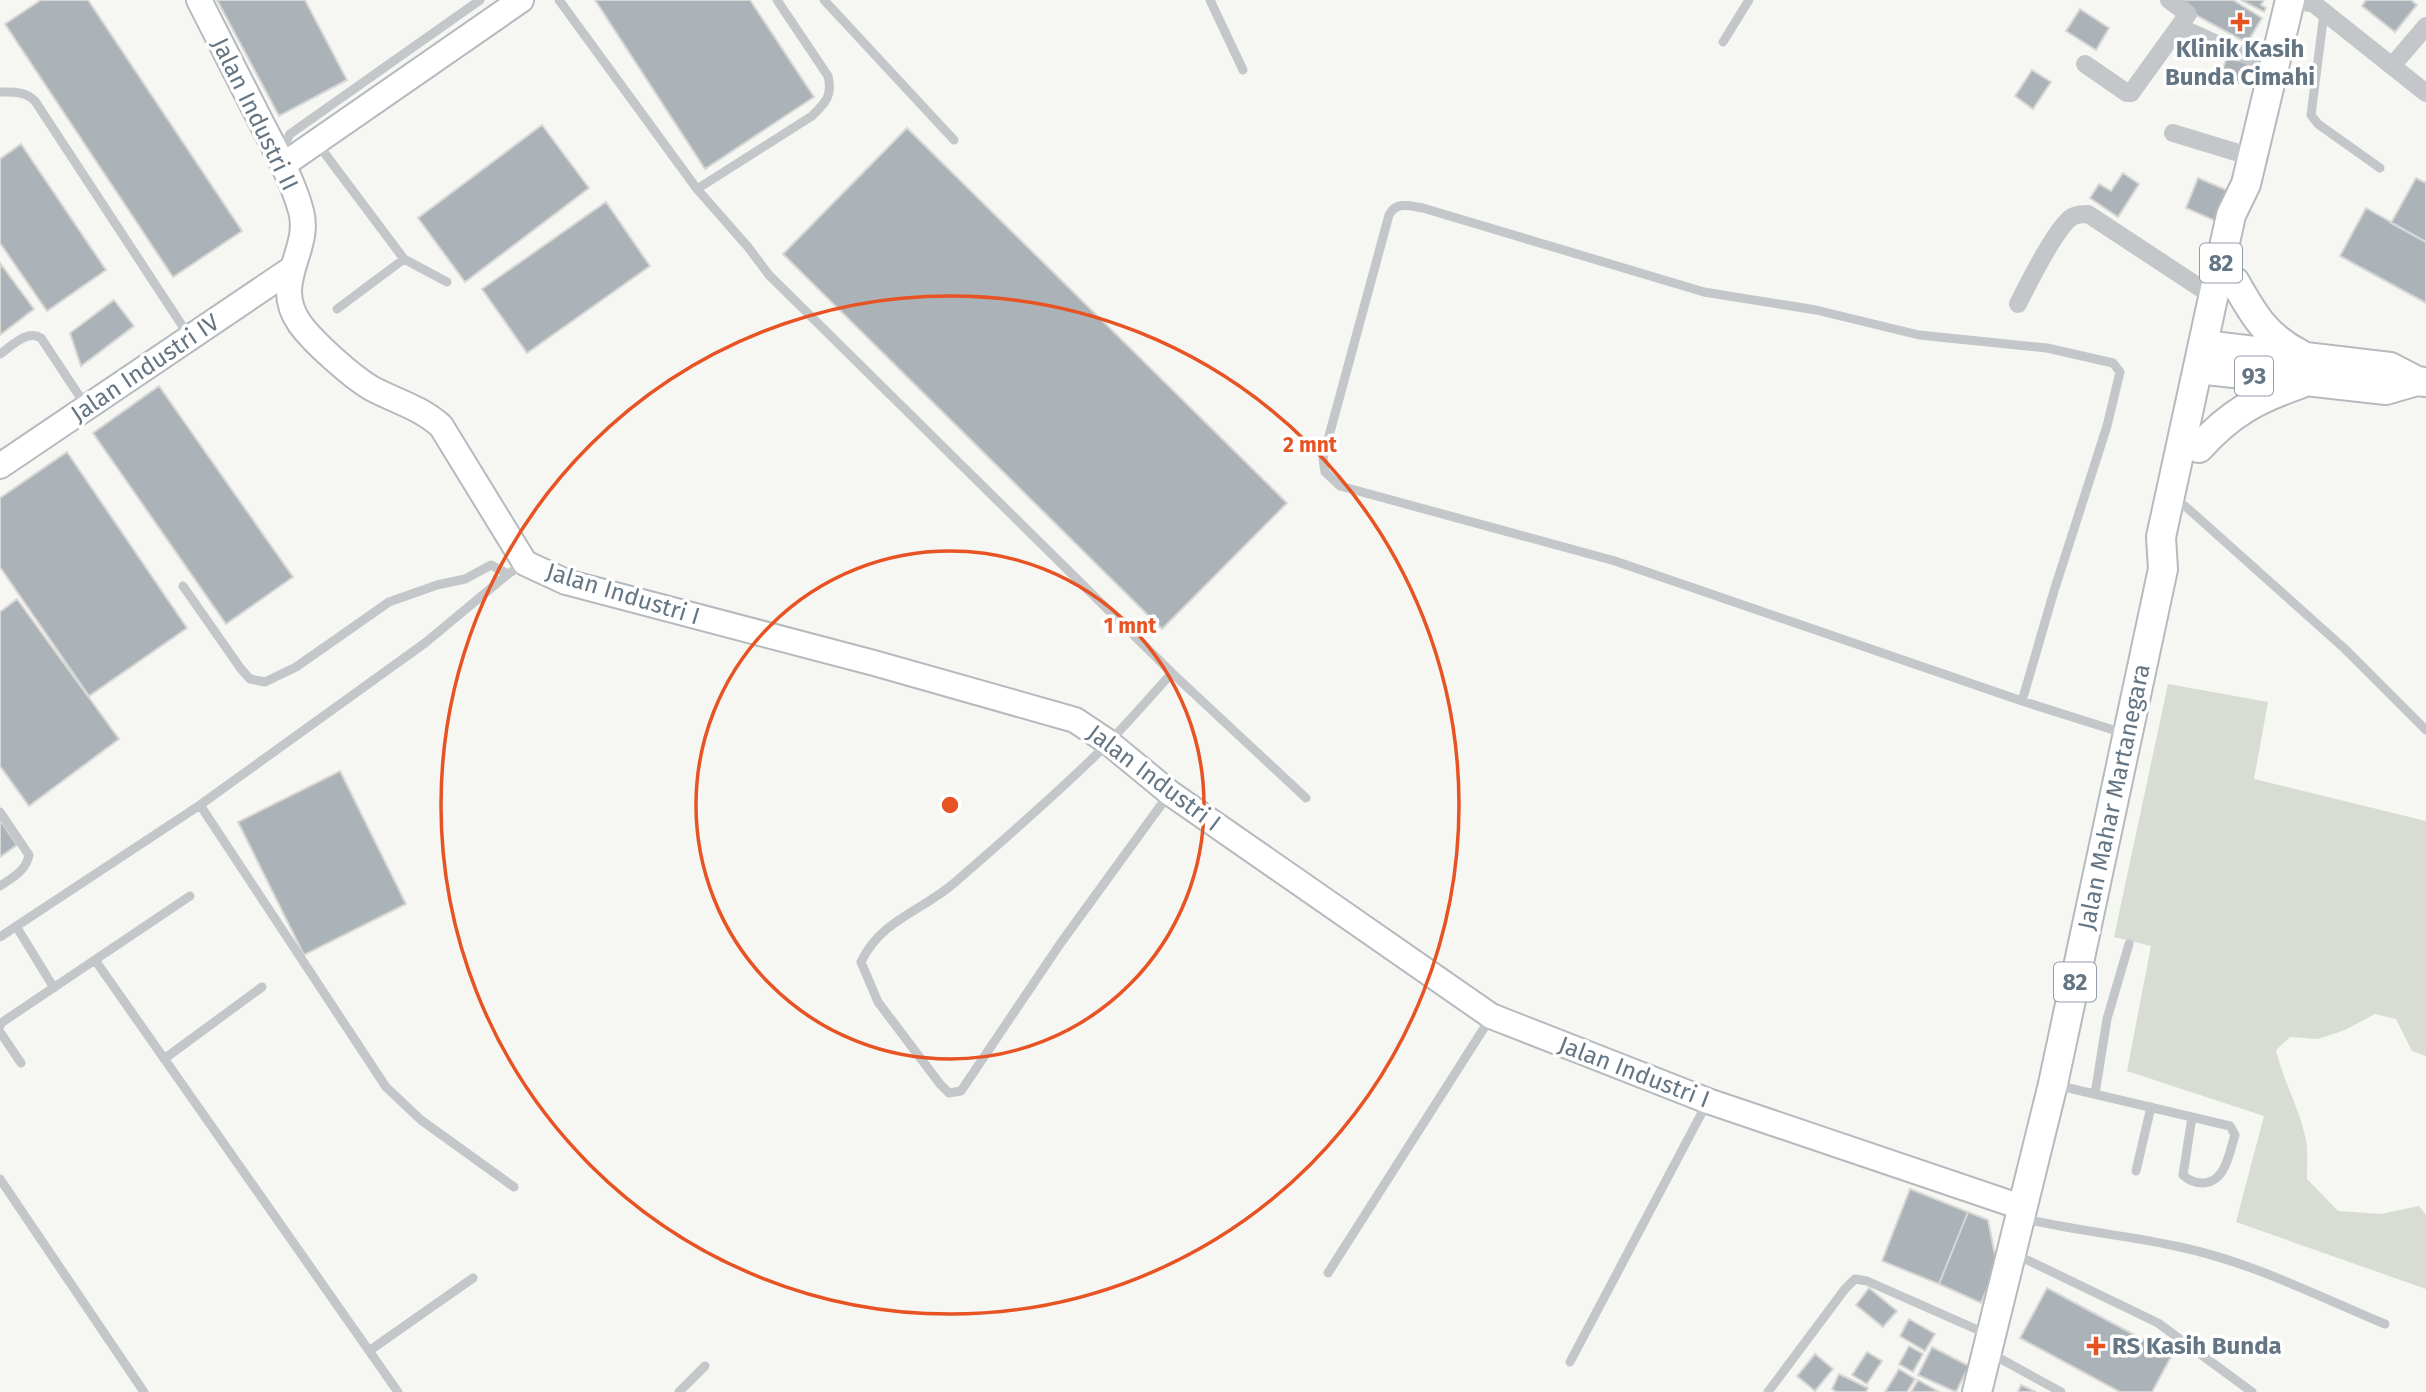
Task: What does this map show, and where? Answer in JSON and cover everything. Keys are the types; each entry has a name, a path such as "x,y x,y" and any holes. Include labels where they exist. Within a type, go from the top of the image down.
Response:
{"main road":[{"name":"Jalan Industri II","path":"199,0 281,160 302,213 302,235 298,254 290,270"},
{"path":"281,160 316,141 521,0"},
{"name":"Jalan Mahar Martanegara","path":"1977,1392 2053,1084 2162,569 2161,537 2210,358 2225,289 2248,219 2249,171 2292,0"},
{"name":"Jalan Industri IV","path":"0,466 290,270"},
{"name":"Jalan Industri I","path":"290,270 290,305 300,324 329,354 369,387 427,414 441,426 516,568 874,663 1075,720 1108,742 1170,793 1491,1016 1708,1101 2022,1213"},
{"path":"2199,447 2221,425 2260,398 2311,370 2225,289"},
{"name":"Jalan Mahar Martanegara","path":"2162,569 2179,540 2199,447 2210,358"},
{"name":"93","path":"2210,358 2311,370 2390,367 2421,382"}],"street":[{"path":"2085,64 2127,93 2131,93 2188,14 2169,0"},
{"path":"2292,0 2325,6 2426,93"},
{"path":"2392,66 2426,26"},
{"path":"2179,27 2274,65"},
{"path":"2173,133 2249,171"},
{"path":"2018,304 2042,258 2069,219 2082,214 2088,214 2225,289"}],"lane":[{"path":"281,160 290,134 480,0"},
{"path":"559,0 697,189 769,275 1172,673 1306,798"},
{"path":"697,189 812,116 828,101 831,87 828,76 777,0"},
{"path":"824,0 954,140"},
{"path":"1210,0 1243,70"},
{"path":"1723,42 1749,0"},
{"path":"2325,6 2311,115 2318,124 2380,168"},
{"path":"0,92 20,92 35,101 190,338"},
{"path":"316,141 404,259 447,282"},
{"path":"2022,701 2054,591 2108,426 2120,372 2113,363 2047,348 1919,335 1816,310 1704,292 1423,208 1393,208 1324,458 1325,472 1340,486 1615,561 2022,701 2128,734"},
{"path":"337,309 404,259"},
{"path":"0,354 29,334 36,334 87,407"},
{"path":"2185,506 2345,649 2426,730"},
{"path":"183,586 241,669 250,679 265,682 296,667 389,602 437,585 465,579 491,565 516,568"},
{"path":"0,937 200,805 425,643 516,568"},
{"path":"1170,793 1060,944 961,1091 949,1093 878,1002 861,962 869,945 887,927 950,887 1098,754 1172,673"},
{"path":"200,805 386,1087 421,1120 514,1187"},
{"path":"0,812 29,855 20,872 0,887"},
{"path":"0,1026 190,896"},
{"path":"16,926 54,988"},
{"path":"2095,1094 2107,1019 2129,944"},
{"path":"95,960 398,1392"},
{"path":"164,1059 262,987"},
{"path":"1328,1273 1491,1016"},
{"path":"0,1032 21,1063"},
{"path":"2053,1084 2151,1107 2193,1117 2230,1126 2235,1135 2222,1172 2218,1179 2209,1182 2198,1183 2183,1175 2193,1117"},
{"path":"1570,1362 1708,1101"},
{"path":"2136,1171 2151,1107"},
{"path":"0,1179 144,1392"},
{"path":"2022,1213 2062,1228 2181,1247 2265,1273 2385,1324"},
{"path":"2012,1253 2158,1323 2252,1392"},
{"path":"369,1351 473,1278"},
{"path":"1768,1392 1855,1279 1867,1280 1990,1344 2061,1392"},
{"path":"679,1392 705,1366"}],"shaded area":[{"path":"2168,684 2268,702 2254,779 2426,821 2426,1056 2412,1051 2396,1019 2375,1014 2345,1030 2318,1039 2290,1037 2276,1050 2306,1140 2307,1179 2338,1211 2381,1214 2419,1206 2426,1215 2426,1289 2236,1222 2264,1116 2127,1071 2151,946 2114,937"}],"building":[{"path":"41,0 88,0 242,231 173,277 5,24"},
{"path":"217,0 305,0 347,80 279,116"},
{"path":"595,0 750,0 814,97 705,169"},
{"path":"2185,0 2233,0 2262,18 2247,43 2181,7"},
{"path":"2241,0 2264,0 2261,5 2266,8 2264,12"},
{"path":"2366,0 2411,0 2417,5 2395,32 2362,6"},
{"path":"2080,9 2109,28 2096,50 2066,31"},
{"path":"2228,55 2253,63 2245,85 2220,76"},
{"path":"2032,70 2051,82 2033,109 2015,96"},
{"path":"542,125 589,188 465,282 418,218"},
{"path":"907,128 1287,503 1162,629 783,254"},
{"path":"21,144 106,270 47,311 0,243 0,159"},
{"path":"2123,173 2139,184 2118,217 2090,198 2099,184 2111,191"},
{"path":"2198,178 2231,192 2218,222 2186,208"},
{"path":"2416,178 2426,183 2426,242 2391,223"},
{"path":"606,202 650,266 527,353 482,289"},
{"path":"2366,208 2426,242 2426,303 2340,256"},
{"path":"0,263 34,309 0,335"},
{"path":"114,300 134,326 81,366 70,333"},
{"path":"159,386 293,577 226,624 93,433"},
{"path":"67,452 187,628 89,696 0,567 0,498"},
{"path":"17,599 119,739 29,806 0,766 0,612"},
{"path":"340,771 406,904 304,955 238,822"},
{"path":"0,820 17,845 0,857"},
{"path":"1910,1189 1968,1212 1939,1284 1882,1261"},
{"path":"1968,1212 1988,1220 1997,1265 1981,1303 1939,1284"},
{"path":"1869,1288 1897,1311 1883,1327 1856,1305"},
{"name":"RS Kasih Bunda","path":"2047,1288 2172,1355 2152,1392 2120,1392 2020,1338"},
{"path":"1909,1319 1935,1334 1925,1351 1900,1336"},
{"path":"1909,1346 1923,1354 1913,1372 1899,1364"},
{"path":"1932,1347 1969,1366 1956,1392 1918,1375"},
{"path":"1867,1352 1882,1361 1867,1384 1852,1375"},
{"path":"1815,1354 1833,1369 1815,1391 1797,1376"},
{"path":"1899,1369 1915,1379 1907,1392 1885,1392"},
{"path":"1839,1374 1868,1388 1866,1392 1837,1392 1832,1389"},
{"path":"1918,1380 1939,1392 1911,1392"},
{"path":"2021,1385 2036,1392 2018,1392"}],"place":[{"name":"Klinik Kasih Bunda Cimahi","path":"2240,22"},
{"name":"RS Kasih Bunda","path":"2096,1346"}]}
